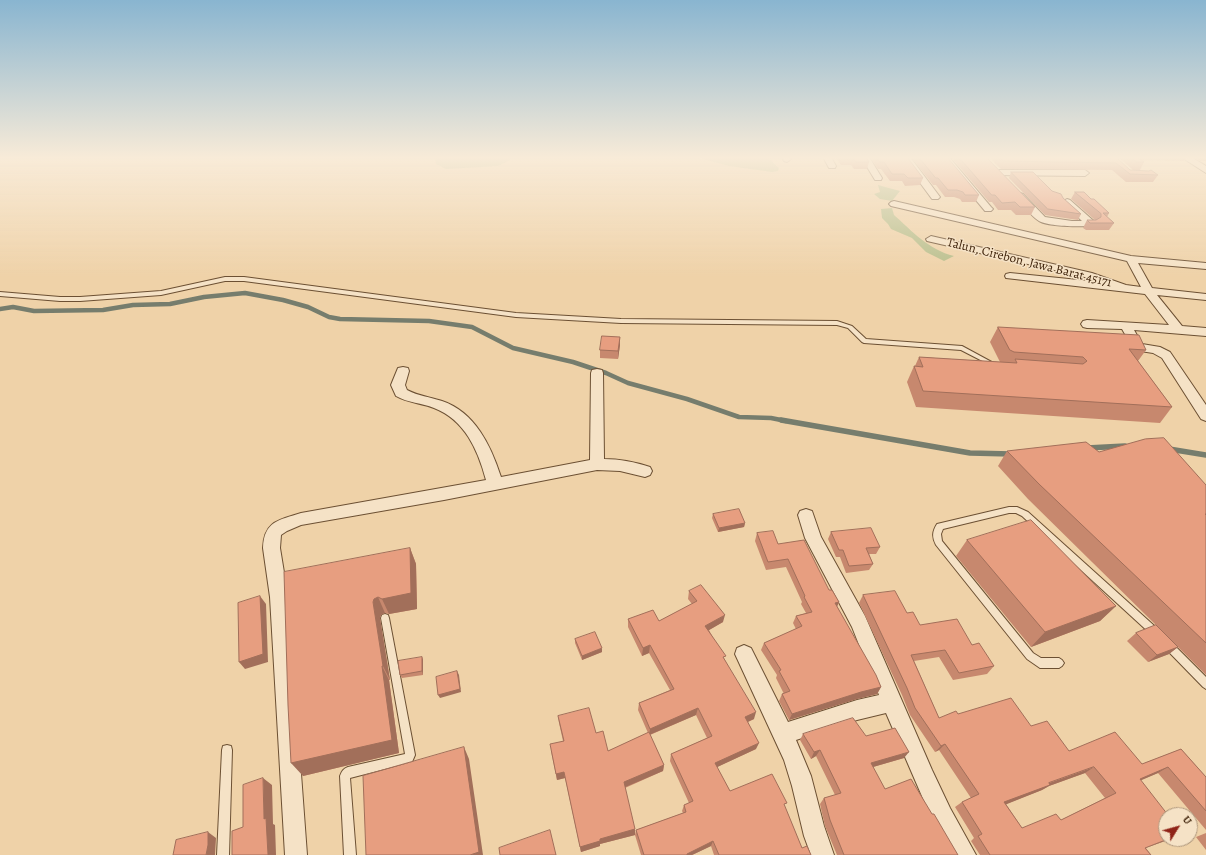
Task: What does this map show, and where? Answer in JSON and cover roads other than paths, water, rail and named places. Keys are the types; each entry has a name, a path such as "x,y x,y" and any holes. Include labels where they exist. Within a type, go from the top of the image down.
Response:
{"street":[{"path":"978,197 988,209"},
{"path":"1021,197 1042,219 1072,224 1091,224 1064,200"},
{"name":"Talun, Cirebon, Jawa Barat 45171","path":"894,204 1131,259 1206,266"},
{"name":"Talun, Cirebon, Jawa Barat 45171","path":"931,239 1092,276 1126,289"},
{"name":"Talun, Cirebon, Jawa Barat 45171","path":"1131,259 1149,292 1178,329"},
{"name":"Talun, Cirebon, Jawa Barat 45171","path":"1010,276 1206,297"},
{"path":"1086,324 1125,325 1206,332"},
{"path":"1125,325 1138,347 1156,350 1166,355 1206,416"},
{"path":"403,371 398,386 401,392 446,408 464,420 484,448 495,484"},
{"path":"596,373 597,464"},
{"path":"296,855 279,595 272,542 273,533 281,526 301,519 597,464 620,465 645,471"},
{"path":"806,515 813,538 859,622 927,784 942,816 965,855"},
{"path":"744,654 782,734 800,777 812,822 823,855"},
{"path":"782,734 857,710 892,702"}],"lane":[{"path":"0,294 60,299 88,299 161,293 231,279 516,315 621,321 837,323 850,327 864,341 962,348 1004,370"},
{"path":"1059,663 1040,663 1030,656 939,544 936,531 940,526 1009,510 1017,510 1021,512 1154,631 1206,684"},
{"path":"350,855 345,776 348,772 408,758 410,755 385,618"},
{"path":"223,855 227,750"}],"waterway":[{"path":"0,309 13,307 34,311 103,310 133,305 170,304 204,297 245,293 283,300 308,307 329,317 340,319 429,321 472,327 513,348 573,362 606,373 628,383 687,399 739,417 771,418 781,420"},
{"path":"781,420 970,453 1011,454"},
{"path":"781,420 786,421"},
{"path":"1087,448 1125,446"},
{"path":"1169,449 1206,455"}]}
